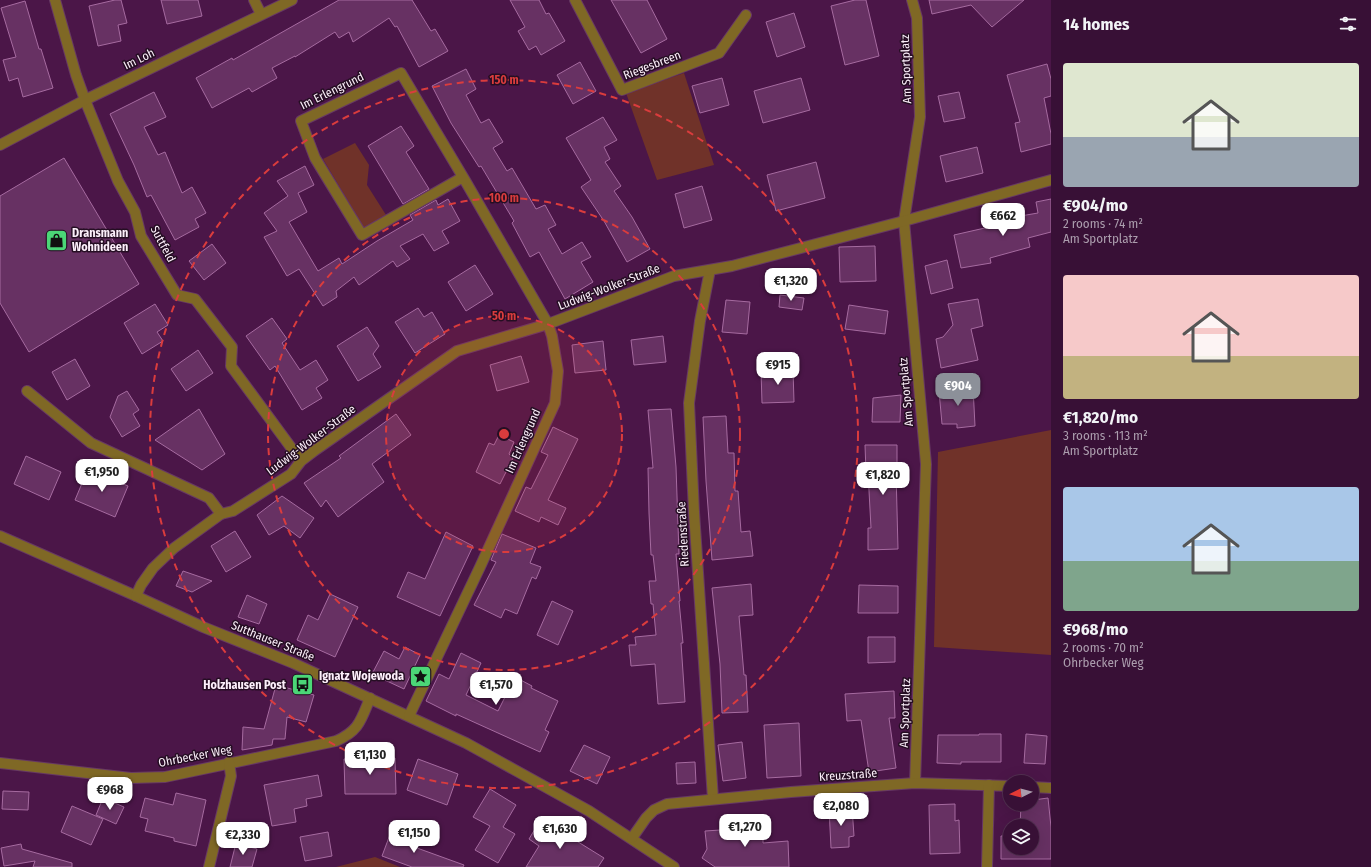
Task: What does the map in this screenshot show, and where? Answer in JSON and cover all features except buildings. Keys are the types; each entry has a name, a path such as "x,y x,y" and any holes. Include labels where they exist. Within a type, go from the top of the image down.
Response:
{"street":[{"name":"Suttfeld","path":"55,0 76,75 85,100 118,181 135,212 141,236 177,295 196,299 232,347 232,366 301,461"},
{"path":"254,0 261,14"},
{"name":"Im Loh","path":"0,145 85,100 292,0"},
{"name":"Riegesbreen","path":"575,0 622,90 719,53 746,15"},
{"name":"Am Sportplatz","path":"912,0 917,18 920,117 904,220 926,464 915,783"},
{"name":"Im Erlengrund","path":"409,716 480,567 555,402 558,371 552,336 548,324 464,177 401,73 301,121 315,158 362,234 464,177"},
{"name":"Ludwig-Wolker-Straße","path":"136,596 141,585 153,568 174,548 221,514 233,512 291,474 301,461 457,351 548,324 674,276 732,266 1051,180"},
{"name":"Riedenstraße","path":"710,270 700,321 689,403 694,512 713,799"},
{"path":"27,391 91,443 210,498 221,514"},
{"name":"Sutthauser Straße","path":"0,536 203,627 293,663 466,743 589,810 674,867"},
{"name":"Ohrbecker Weg","path":"0,763 131,778 165,777 229,762 336,742 347,737 358,727 370,698"},
{"path":"209,867 231,776 229,762"},
{"name":"Kreuzstraße","path":"632,838 646,818 654,810 667,804 915,783 1003,786"},
{"path":"987,867 989,785"},
{"path":"1039,787 1051,788"}],"shaded area":[{"path":"684,73 714,165 657,180 626,93"},
{"path":"355,143 369,165 367,185 386,215 364,228 323,159"},
{"path":"1051,430 1051,655 934,647 938,452"},
{"path":"375,857 400,867 336,867"}],"place":[{"name":"Dransmann Wohnideen","path":"57,240"},
{"name":"Ignatz Wojewoda","path":"420,676"},
{"name":"Holzhausen Post","path":"302,685"}]}
